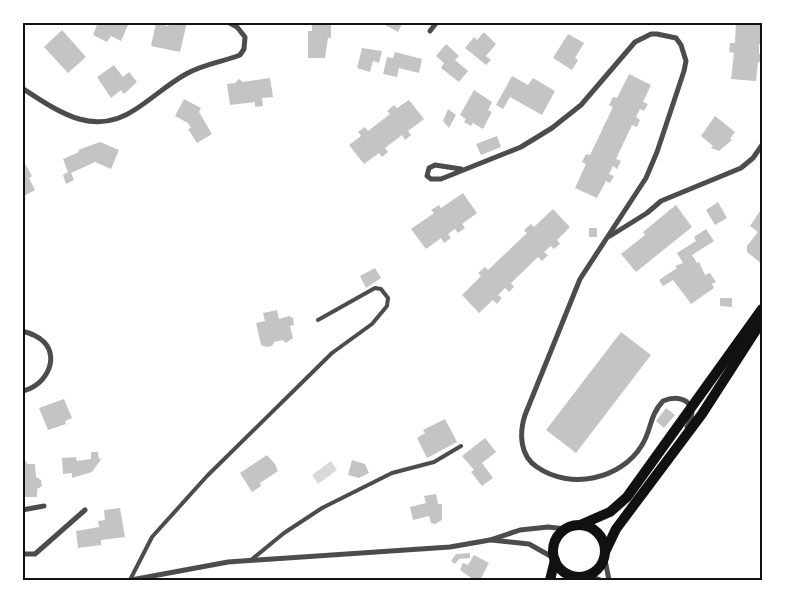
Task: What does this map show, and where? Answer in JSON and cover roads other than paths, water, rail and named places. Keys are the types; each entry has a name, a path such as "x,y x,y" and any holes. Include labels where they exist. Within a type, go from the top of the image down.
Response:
{"main road":[{"path":"550,580 555,541 566,529 610,512 628,497 762,309"},
{"path":"554,559 561,570 574,579 588,576 601,565 616,529 702,414 762,321"},
{"path":"580,525 593,529 598,534 602,539 605,553"}],"street":[{"path":"22,88 58,112 96,122 113,122 136,110 187,73 240,55 244,49 245,37 237,27 228,22"},
{"path":"430,31 438,22"},
{"path":"461,169 435,165 429,168 427,176 435,180 521,147 563,120 590,95 635,42 650,34 676,38 684,51 684,71 657,152 646,178 608,237 595,253 580,279 525,416 521,433 527,458 544,472 566,480 599,476 622,467 633,457 643,444 651,417 664,401 679,398 686,401 692,408 692,417 668,458"},
{"path":"608,237 647,214 661,201 741,168 753,158 762,145"},
{"path":"22,331 44,342 50,353 50,367 43,380 29,390 22,391"},
{"path":"22,510 44,506"},
{"path":"22,554 35,554 85,510"},
{"path":"131,580 228,562 450,547 490,540 520,530 548,527 566,529"},
{"path":"490,540 529,544 554,559"},
{"path":"605,553 609,580"},
{"path":"588,576 600,580"}],"lane":[{"path":"131,580 152,537 206,476 332,353 372,324 387,306 388,298 381,289 375,288 318,320"},
{"path":"251,560 284,533 322,508 392,473 434,462 462,446"}]}
